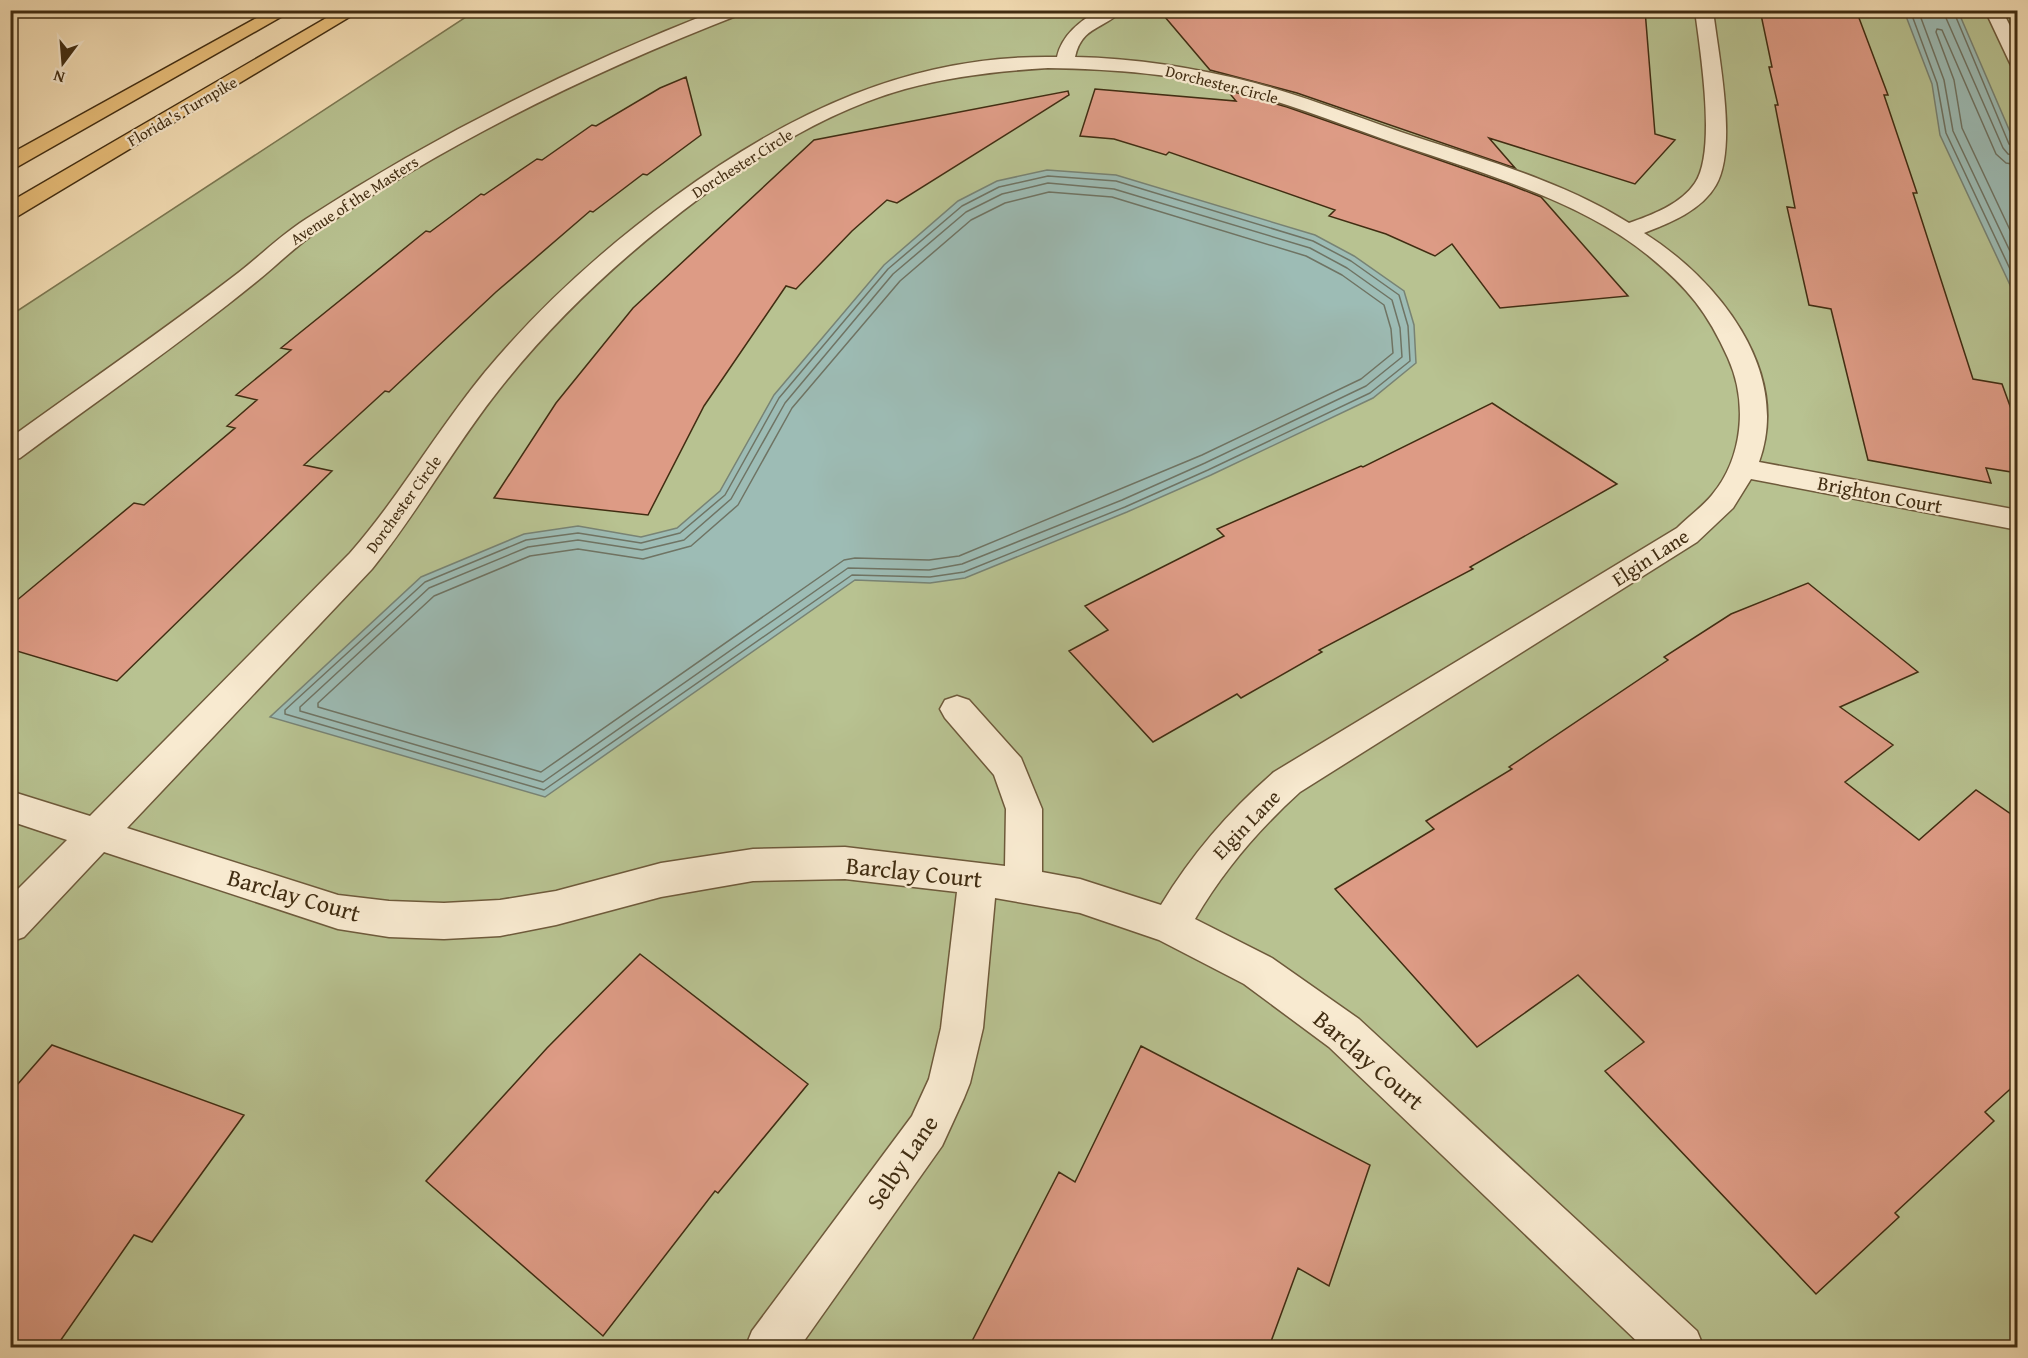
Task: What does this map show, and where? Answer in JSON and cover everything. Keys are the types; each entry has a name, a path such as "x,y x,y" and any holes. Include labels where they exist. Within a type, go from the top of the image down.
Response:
{"highway":[{"name":"Florida's Turnpike","path":"10,164 285,10"},
{"name":"Florida's Turnpike","path":"10,211 353,10"}],"street":[{"name":"Avenue of the Masters","path":"10,452 249,276 267,257 365,192 440,147 521,103 609,61 735,10"},
{"path":"1065,62 1067,51 1078,33 1113,10"},
{"path":"1628,231 1679,209 1705,186 1713,172 1717,146 1704,10"},
{"path":"1993,10 2018,61"},
{"name":"Dorchester Circle","path":"10,924 386,533 466,415 531,335 599,268 645,229 739,162 811,120 846,103 886,88 973,68 1065,62 1162,69 1251,88 1524,179 1572,200 1628,231"},
{"name":"Elgin Lane","path":"1170,926 1194,883 1222,845 1253,810 1287,782 1687,535 1723,501 1743,468 1754,429 1752,389 1740,350 1718,314 1689,279 1628,231"},
{"name":"Brighton Court","path":"1743,468 2018,520"},
{"path":"957,709 1009,768 1024,809 1023,885"},
{"name":"Barclay Court","path":"10,806 338,912 389,920 444,921 500,918 556,908 661,880 753,865 845,863 978,878 1080,896 1170,926 1258,971 1344,1033 1680,1347"},
{"name":"Selby Lane","path":"769,1347 927,1131 950,1083 962,1028 978,878"}],"green space":[{"path":"475,11 2017,11 2017,1347 11,1348 11,315"}],"water":[{"path":"1904,11 1958,11 2017,148 2017,300 1940,135 1932,84"},
{"path":"1047,170 1116,175 1315,235 1354,256 1404,291 1414,325 1416,363 1373,398 1211,475 965,578 930,583 855,580 545,797 270,717 421,577 524,534 578,526 641,537 677,528 720,491 774,395 884,265 958,201 997,181"}],"building":[{"path":"1159,10 1645,10 1655,134 1675,140 1635,184 1489,138 1515,168 1297,93 1210,70"},
{"path":"1760,10 1856,10 1888,95 1884,95 1917,193 1913,193 1973,379 2002,384 2018,428 2018,473 1986,468 1991,483 1868,460 1831,309 1809,305 1787,207 1795,208 1775,105 1778,105 1769,67 1772,67"},
{"path":"686,77 701,135 647,175 643,174 593,212 590,211 496,292 389,392 385,391 304,465 332,471 117,681 10,649 10,606 134,503 144,505 235,428 227,426 257,400 236,395 291,350 281,348 426,231 430,232 481,194 484,195 537,159 542,160 592,125 596,126 660,88"},
{"path":"1095,89 1236,101 1227,90 1287,107 1508,184 1541,197 1628,296 1500,308 1452,244 1435,256 1386,234 1329,216 1335,210 1169,152 1166,155 1114,139 1080,136"},
{"path":"1068,91 1069,95 897,203 887,200 852,231 796,289 786,286 704,406 648,515 494,498 556,403 633,308 814,140"},
{"path":"1492,403 1617,484 1470,567 1473,569 1319,650 1322,652 1241,698 1237,694 1153,742 1069,651 1108,630 1085,606 1224,536 1217,529 1363,467"},
{"path":"1808,583 1918,672 1840,707 1893,745 1845,782 1919,840 1976,790 2018,819 2018,1082 1985,1112 1994,1121 1895,1213 1899,1217 1816,1294 1605,1071 1644,1042 1578,975 1477,1047 1335,889 1434,829 1426,821 1512,769 1509,767 1668,660 1664,657 1731,614"},
{"path":"640,954 808,1084 718,1193 715,1191 603,1336 426,1181 547,1048"},
{"path":"52,1045 244,1115 152,1242 134,1235 56,1347 10,1347 10,1093"},
{"path":"1141,1046 1370,1165 1329,1286 1298,1268 1269,1347 969,1347 1059,1172 1075,1182"}]}
